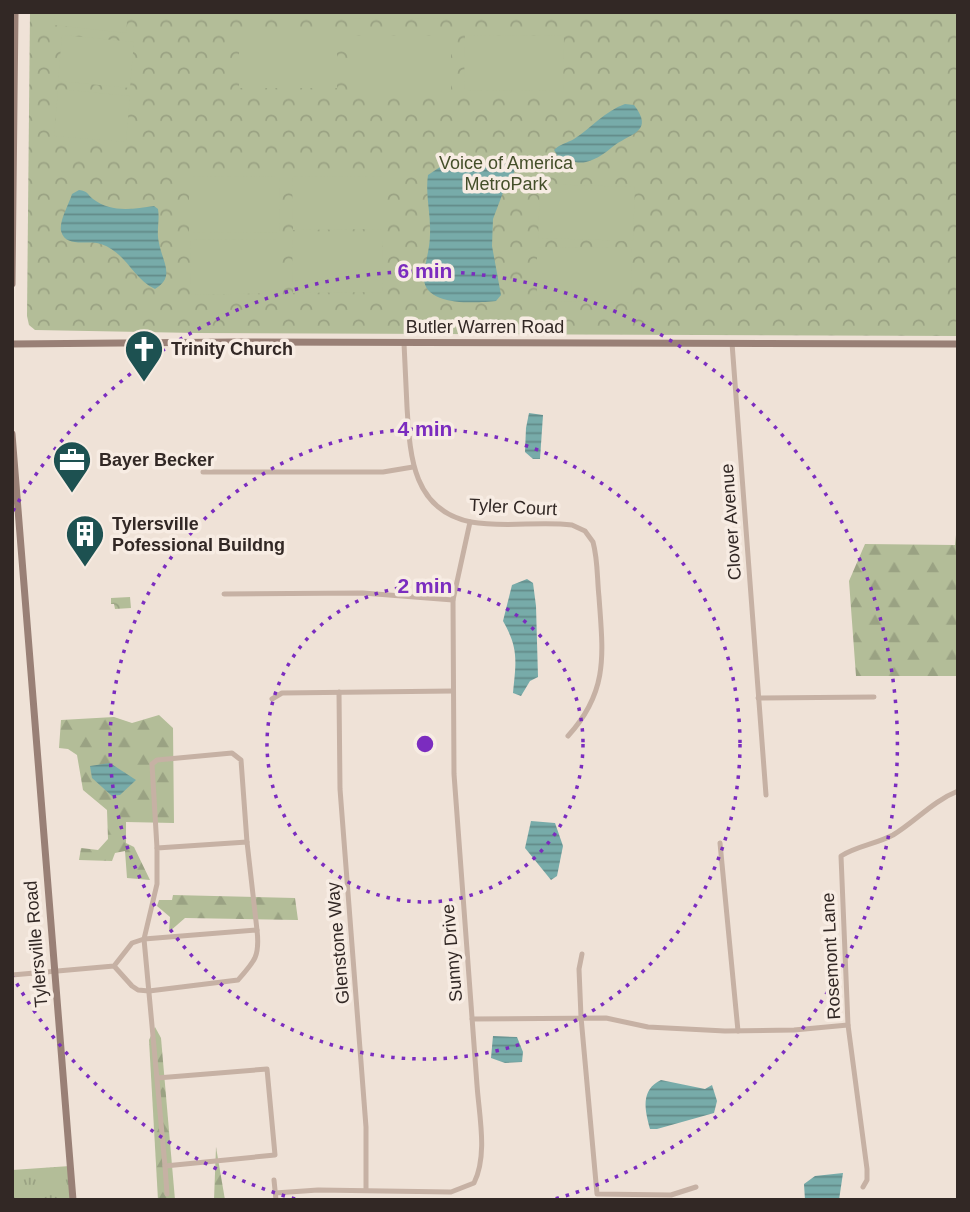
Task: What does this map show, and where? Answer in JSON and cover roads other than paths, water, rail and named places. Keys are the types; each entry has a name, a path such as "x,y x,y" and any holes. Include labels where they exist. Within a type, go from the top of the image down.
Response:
{"main road":[{"path":"12,284 15,12"},
{"name":"Butler Warren Road","path":"12,344 958,344"},
{"name":"Tylersville Road","path":"12,434 73,1200"}],"street":[{"name":"Tyler Court","path":"404,343 413,467 422,488 434,503 470,522 572,525 584,531 593,542 602,673 589,710 568,736"},
{"name":"Clover Avenue","path":"732,343 766,795"},
{"path":"203,472 383,472 413,467"},
{"name":"Sunny Drive","path":"276,1196 318,1189 451,1192 474,1183 478,1173 480,1141 455,811 453,691 453,600 470,522"},
{"path":"223,594 363,593 453,600"},
{"path":"272,699 282,693 453,691"},
{"name":"Glenstone Way","path":"339,692 340,789 366,1127 366,1190"},
{"path":"758,698 874,697"},
{"path":"114,966 132,986 138,990 149,991 238,980 254,962 259,950 241,760 232,753 158,760 152,764 157,884 144,939 149,991 157,1078 167,1195"},
{"name":"Rosemont Lane","path":"863,1187 867,1180 867,1169 848,1025 841,856 890,836 911,823 940,798 958,791"},
{"path":"157,848 247,842"},
{"path":"720,842 738,1031"},
{"path":"12,975 114,966 132,943 144,939 257,930"},
{"path":"582,954 579,969 581,1017 597,1194 671,1195 696,1187"},
{"path":"472,1019 606,1018 648,1027 738,1031 848,1025"},
{"path":"157,1078 267,1069 275,1156 164,1166"},
{"path":"274,1180 276,1196"}],"water":[{"path":"625,104 634,105 640,114 641,126 634,134 590,161 579,163 559,158 554,150 556,148"},
{"path":"511,163 515,169 513,176 507,182 493,219 492,246 501,295 496,301 464,302 441,298 432,293 426,286 424,276 430,240 428,175 440,167 474,168"},
{"path":"79,190 107,206 122,209 154,206 158,209 158,239 166,274 165,279 155,289 110,248 96,243 72,242 64,237 61,231 63,218 72,194"},
{"path":"529,413 543,415 540,459 533,459 525,452"},
{"path":"527,579 533,583 536,606 538,677 530,681 521,696 513,693 515,656 512,640 503,621 512,585"},
{"path":"110,763 136,780 120,795 112,796 92,778 90,766"},
{"path":"531,821 555,823 563,846 557,876 551,880 525,848"},
{"path":"493,1036 517,1037 523,1052 522,1062 505,1063 491,1058"},
{"path":"661,1080 705,1089 712,1085 717,1101 714,1113 650,1129 646,1108 647,1095 654,1084"},
{"path":"843,1173 839,1200 805,1200 804,1184 815,1176"}],"place":[{"name":"Trinity Church","path":"144,383"},
{"name":"Bayer Becker","path":"72,494"},
{"name":"Tylersville Pofessional Buildng","path":"85,568"}],"park label":[{"name":"Voice of America MetroPark","path":"506,173"}]}
